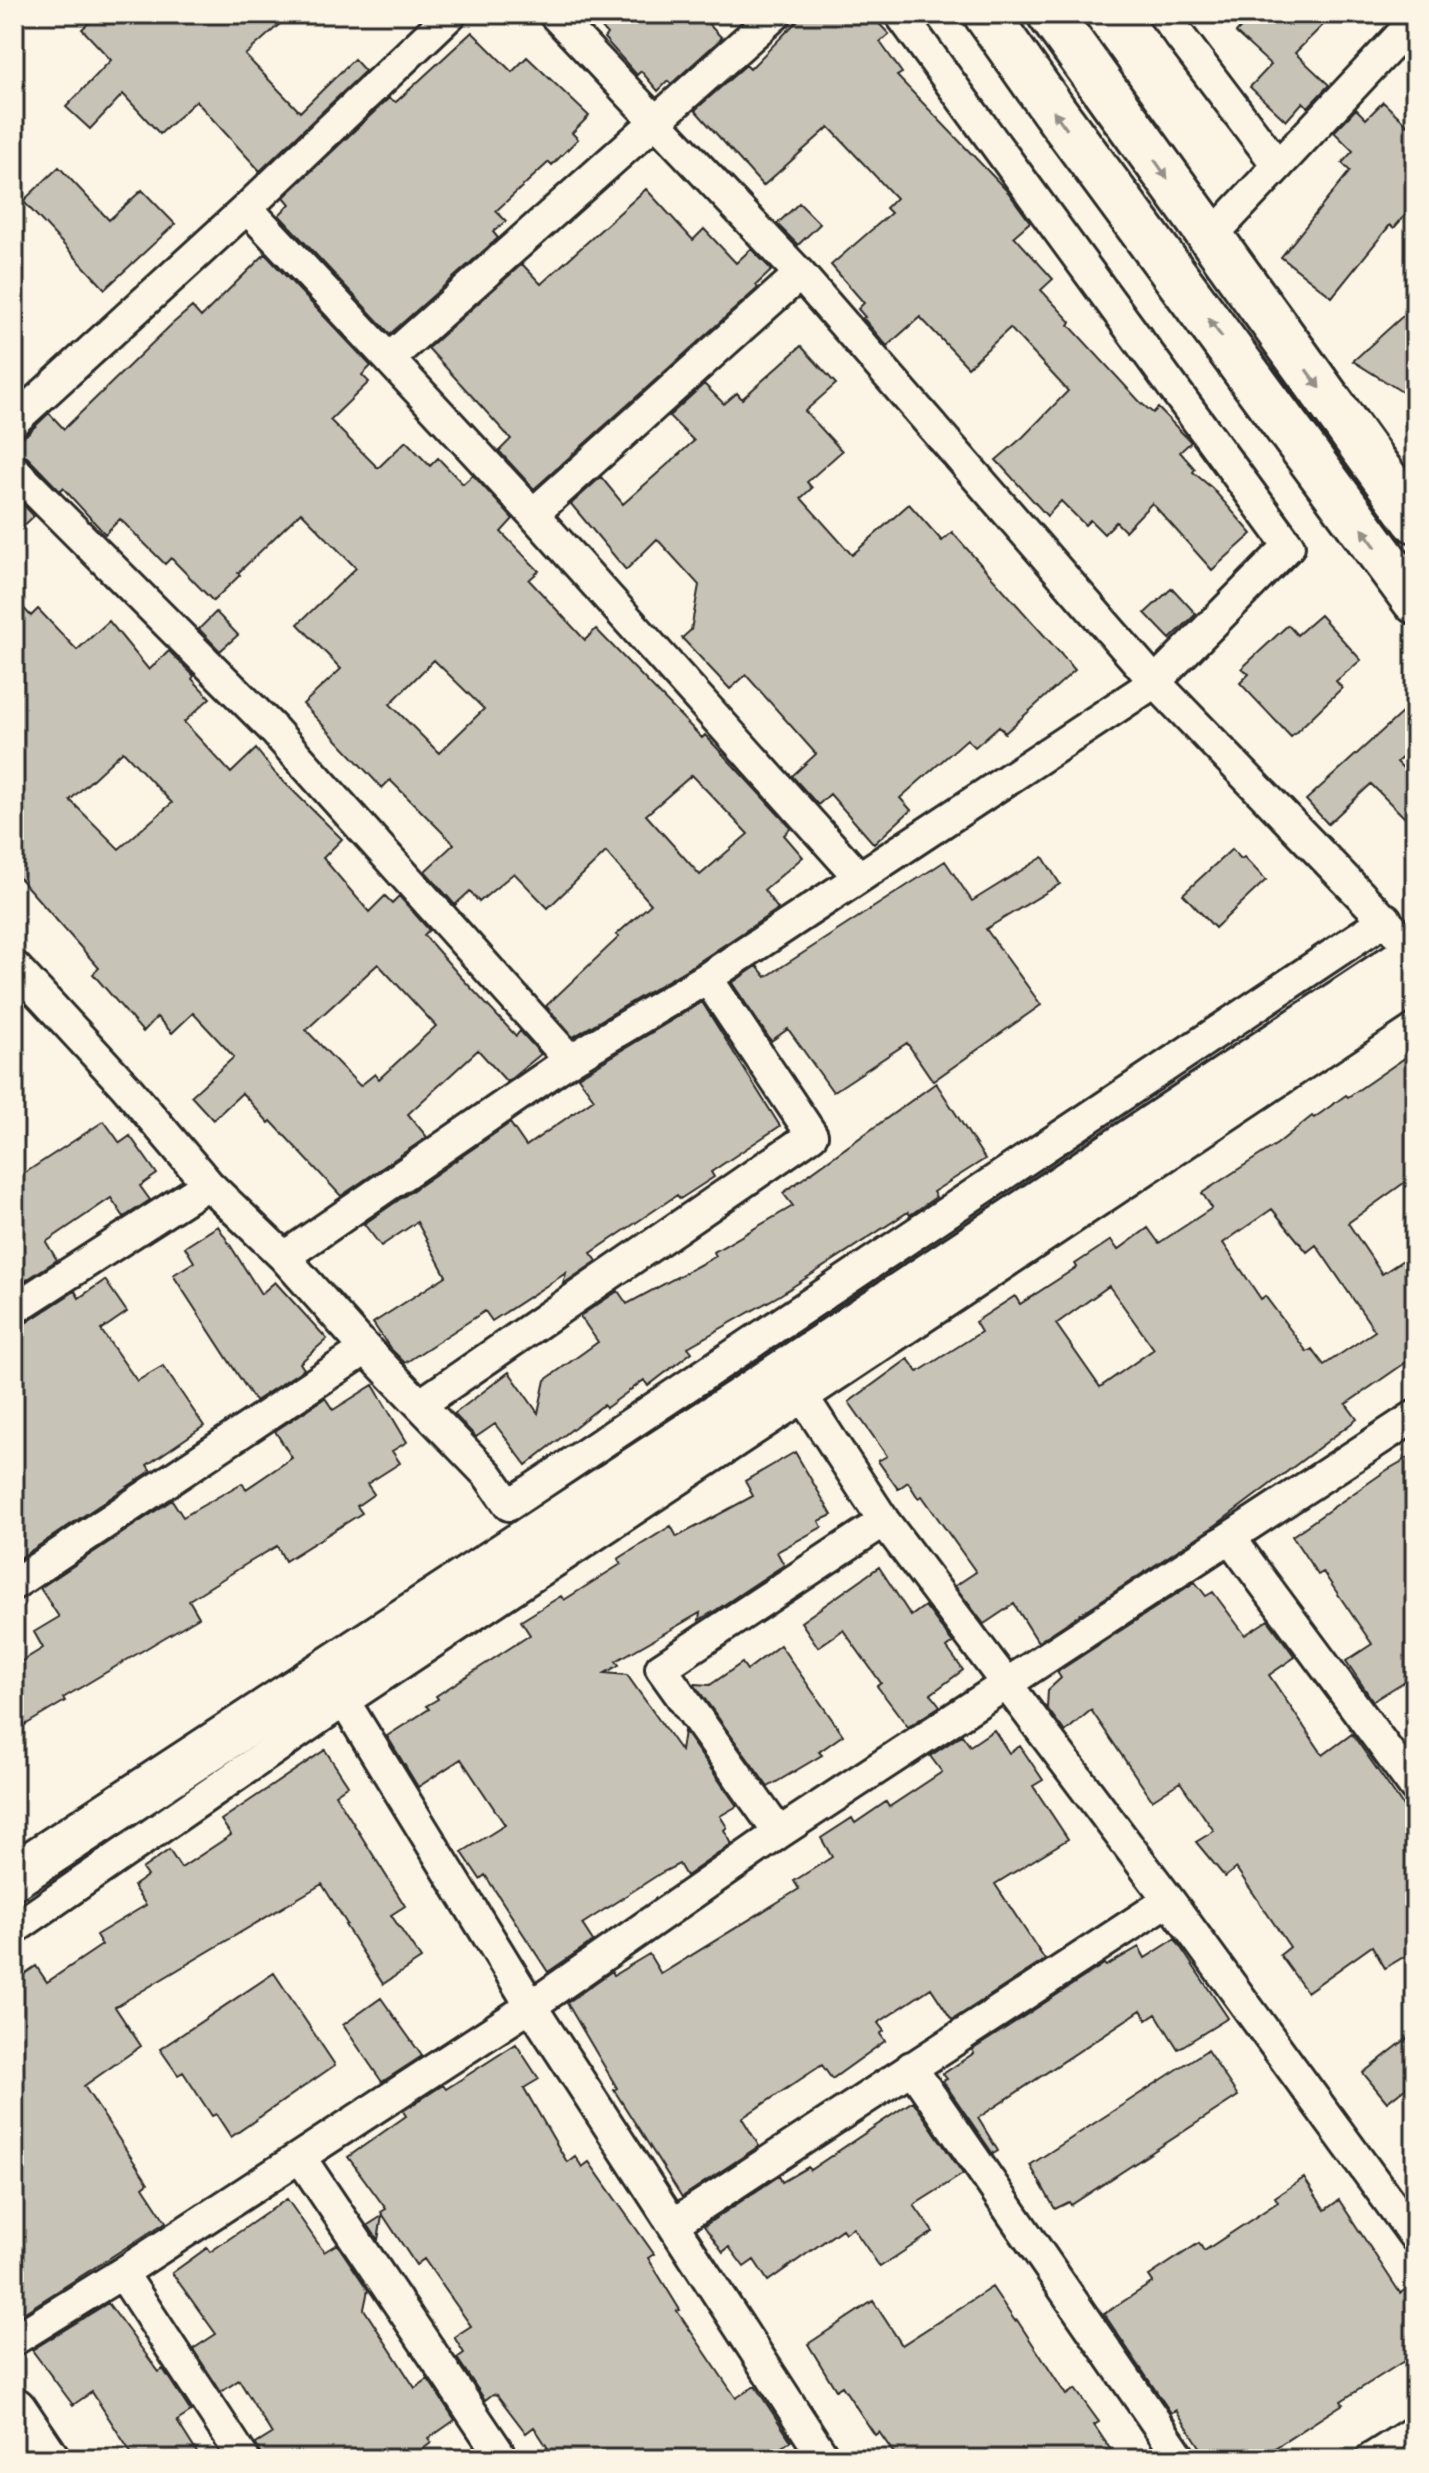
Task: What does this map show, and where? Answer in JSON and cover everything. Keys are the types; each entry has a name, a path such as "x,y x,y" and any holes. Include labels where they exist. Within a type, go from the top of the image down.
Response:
{"street":[{"path":"14,421 247,208 451,14"},
{"path":"554,14 800,274 1155,682 1386,919 1415,964"},
{"path":"389,359 776,14"},
{"path":"284,1257 570,1060 707,978 1155,682 1289,546 900,14"},
{"path":"986,14 1415,601"},
{"path":"1050,14 1415,520"},
{"path":"1163,14 1278,166"},
{"path":"1210,238 1415,20"},
{"path":"247,208 533,514 858,876"},
{"path":"533,514 800,274"},
{"path":"14,470 272,728 570,1060"},
{"path":"14,966 125,1086 208,1184 284,1257 366,1349 488,1475 509,1505 1386,919"},
{"path":"14,1929 344,1701 803,1397 1415,964"},
{"path":"14,1876 1415,964"},
{"path":"421,1404 812,1135 707,978"},
{"path":"14,1309 208,1184"},
{"path":"14,1584 366,1349"},
{"path":"803,1397 884,1521 1169,1900 1415,2237"},
{"path":"14,2340 531,2006 779,1833 1415,1416"},
{"path":"779,1833 661,1668 884,1521"},
{"path":"1231,1539 1415,1788"},
{"path":"344,1701 531,2006 825,2459"},
{"path":"673,2224 1169,1900"},
{"path":"911,2067 1181,2459"},
{"path":"300,2157 503,2459"},
{"path":"122,2273 244,2459"},
{"path":"14,2410 47,2459"},
{"path":"1371,2459 1415,2431"}],"building":[{"path":"99,14 291,14 245,55 300,112 354,59 365,71 260,171 196,101 160,134 123,94 90,129 66,107 111,60 82,29"},
{"path":"590,14 699,14 722,38 671,84 668,81 658,91 641,71 637,75 604,38 607,34"},
{"path":"804,14 870,14 889,34 880,42 902,73 897,76 1008,192 1030,222 1014,236 1053,279 1041,290 1141,403 1153,413 1158,408 1191,442 1180,452 1195,469 1193,472 1212,488 1252,534 1212,570 1152,503 1125,531 1116,522 1104,534 1090,520 1085,525 1061,501 1047,516 996,460 1068,391 1010,328 968,367 920,317 887,346 858,309 864,303 831,265 891,213 886,208 896,198 829,127 763,186 695,110 746,65 750,69"},
{"path":"1253,14 1334,14 1295,53 1329,85 1308,107 1303,102 1286,121 1250,87 1271,65 1236,33"},
{"path":"472,32 512,72 527,57 589,116 572,133 578,139 496,211 506,221 493,232 498,238 390,334 279,215 290,204 284,197 389,98 396,102"},
{"path":"1383,102 1415,132 1415,204 1394,228 1390,225 1332,297 1281,257 1350,171 1342,163 1353,151 1334,132 1356,109 1366,119"},
{"path":"59,167 109,220 142,190 175,224 105,289 23,201"},
{"path":"646,189 693,240 704,229 736,263 751,249 772,270 756,285 758,288 534,489 499,451 511,439 428,348 522,264 541,284"},
{"path":"799,203 820,224 798,245 777,224"},
{"path":"265,254 371,366 362,375 369,382 330,420 378,468 406,441 430,466 438,458 463,484 473,475 513,519 501,532 539,571 529,580 585,640 596,629 702,738 705,735 791,828 784,835 803,857 764,890 778,909 697,963 573,1037 546,1006 651,904 606,852 548,908 514,873 479,902 470,891 455,905 425,871 454,844 390,780 382,788 303,704 341,669 298,624 356,568 301,512 213,601 171,558 165,564 120,519 105,534 63,488 60,491 27,457 14,453 14,438 26,435 49,413 64,429 192,307 201,317","holes":["434,660 484,709 439,753 390,704","692,775 748,834 700,875 646,815"]},
{"path":"1415,305 1415,400 1353,361"},
{"path":"801,346 836,384 805,411 842,451 807,482 812,488 801,498 852,555 909,504 942,541 952,532 1075,670 1005,733 999,726 975,747 967,739 900,798 911,810 874,844 830,794 818,805 792,776 816,754 746,675 730,689 682,638 691,630 699,585 657,539 626,570 571,504 601,477 623,504 694,441 669,416 704,384 724,404 737,393 742,399"},
{"path":"14,495 34,516 14,535"},
{"path":"1172,588 1196,614 1170,639 1145,613"},
{"path":"14,598 31,616 38,609 77,650 109,621 149,670 169,651 194,676 192,679 210,698 184,722 231,773 256,749 275,773 342,839 323,858 369,912 385,896 392,903 399,896 429,930 424,935 459,975 516,1036 520,1031 541,1054 507,1082 478,1050 408,1114 427,1137 341,1196 242,1093 213,1120 191,1096 234,1057 193,1013 172,1033 157,1017 143,1032 93,974 99,968 14,872","holes":["123,751 172,803 119,849 70,800","378,964 436,1026 379,1079 375,1074 360,1086 306,1030"]},
{"path":"216,612 238,635 220,651 199,629"},
{"path":"1320,615 1361,660 1336,681 1342,688 1291,737 1240,683 1249,674 1242,668 1288,625 1297,635"},
{"path":"1415,701 1415,746 1397,762 1415,780 1415,828 1371,784 1328,824 1306,800"},
{"path":"1232,849 1266,880 1215,928 1183,894"},
{"path":"1043,857 1060,884 986,929 1041,1005 933,1081 907,1043 833,1092 788,1029 771,1041 732,983 757,966 766,977 945,861 972,901"},
{"path":"702,1002 780,1126 711,1172 714,1177 680,1199 677,1195 591,1253 597,1261 563,1284 566,1273 492,1321 485,1311 405,1363 373,1323 446,1276 417,1222 381,1246 364,1224 510,1123 526,1146 594,1099 578,1077"},
{"path":"1415,1051 1415,1175 1348,1223 1382,1274 1415,1252 1415,1356 1346,1404 1357,1419 1216,1525 1038,1642 1014,1604 984,1624 955,1586 976,1572 922,1496 918,1498 908,1482 898,1489 878,1461 887,1456 849,1402 908,1359 918,1372 981,1332 975,1322 1015,1296 1020,1304 1077,1267 1075,1264 1111,1240 1118,1250 1148,1228 1159,1243 1212,1208 1202,1193 1277,1144 1312,1116 1314,1118 1346,1095 1348,1097","holes":["1272,1209 1307,1252 1316,1245 1375,1331 1324,1365 1312,1349 1307,1352 1265,1296 1261,1299 1223,1243","1109,1286 1154,1349 1100,1387 1056,1324"]},
{"path":"936,1083 985,1159 933,1192 936,1197 910,1215 908,1212 780,1295 688,1347 692,1352 648,1386 644,1380 606,1408 603,1405 526,1465 495,1424 476,1437 454,1414 509,1372 538,1413 545,1380 598,1342 580,1316 618,1291 627,1304 716,1256 714,1252 793,1206 783,1193"},
{"path":"104,1121 120,1143 130,1136 157,1174 140,1186 150,1200 124,1217 111,1198 46,1242 57,1260 14,1288 14,1180"},
{"path":"218,1226 261,1294 275,1282 327,1339 300,1363 304,1369 255,1401 173,1275 194,1262 185,1247"},
{"path":"105,1280 127,1312 101,1330 137,1381 163,1366 204,1426 147,1465 151,1471 14,1562 14,1327 24,1324 75,1291 79,1298"},
{"path":"373,1385 407,1442 392,1451 400,1463 367,1484 374,1494 357,1506 362,1513 285,1561 277,1546 189,1600 199,1617 63,1698 65,1701 25,1725 14,1708 14,1666 43,1648 34,1632 59,1617 40,1588 172,1500 183,1517 242,1483 246,1489 292,1458 275,1431 325,1398 333,1410"},
{"path":"795,1452 832,1515 819,1521 822,1527 777,1552 784,1565 699,1620 700,1613 616,1661 619,1665 605,1673 627,1675 681,1751 684,1731 737,1806 720,1816 732,1844 686,1876 679,1864 661,1873 582,1924 593,1941 548,1972 485,1875 480,1879 462,1852 505,1825 461,1759 418,1787 387,1736 429,1709 426,1706 438,1699 436,1696 530,1635 521,1621 561,1596 564,1600 621,1564 618,1559 671,1526 677,1537 753,1496 745,1481"},
{"path":"1415,1454 1415,1675 1373,1701 1346,1661 1372,1644 1323,1572 1318,1575 1292,1536"},
{"path":"879,1567 911,1616 925,1606 953,1643 947,1648 963,1670 931,1694 940,1706 908,1727 877,1686 881,1683 843,1630 818,1647 801,1622"},
{"path":"1195,1582 1206,1596 1213,1592 1245,1635 1268,1620 1295,1657 1269,1675 1323,1755 1352,1734 1415,1823 1415,1950 1385,1968 1372,1946 1307,1992 1280,1955 1290,1947 1236,1868 1225,1877 1196,1842 1214,1831 1180,1782 1152,1800 1091,1710 1065,1732 1047,1708 1048,1690 1061,1678 1057,1672"},
{"path":"780,1645 843,1735 819,1752 822,1755 768,1787 694,1684 710,1685 742,1663 747,1670"},
{"path":"994,1730 1009,1753 1020,1746 1043,1780 1033,1786 1068,1839 995,1884 1045,1960 952,2020 931,1988 878,2023 884,2031 880,2034 885,2041 832,2079 822,2065 742,2118 759,2146 682,2197 614,2090 617,2088 567,2003 612,1971 614,1975 649,1954 661,1974 799,1889 794,1881 832,1857 821,1838 852,1818 855,1823 886,1802 889,1807 942,1772 930,1756 962,1735 970,1746"},
{"path":"325,1750 348,1785 335,1794 405,1906 391,1915 421,1959 383,1984 322,1884 115,2007 141,2046 84,2086 148,2183 143,2187 166,2222 14,2319 14,1981 36,1966 47,1982 102,1945 96,1935 146,1905 133,1886 147,1876 142,1869 169,1850 181,1868 231,1835 221,1820"},
{"path":"1175,1939 1228,2018 1178,2049 1156,2014 1147,2020 1141,2010 978,2118 998,2151 993,2154 943,2081 947,2079 943,2074 974,2053 972,2050 1104,1964 1106,1966 1139,1947 1145,1958"},
{"path":"274,1973 335,2065 231,2137 216,2114 212,2116 183,2072 178,2075 160,2049"},
{"path":"381,1998 422,2056 382,2082 343,2025"},
{"path":"1415,2032 1415,2080 1387,2102 1363,2073"},
{"path":"516,2044 539,2079 524,2088 567,2162 575,2156 582,2167 589,2162 654,2254 648,2258 680,2310 677,2311 736,2398 755,2386 791,2441 763,2459 555,2459 534,2427 526,2433 497,2395 493,2394 485,2400 457,2358 464,2353 454,2337 471,2326 424,2259 416,2265 381,2212 386,2209 348,2157 406,2116 403,2111 443,2085 446,2089"},
{"path":"1207,2050 1238,2096 1071,2205 1069,2202 1055,2209 1030,2165"},
{"path":"913,2101 963,2174 914,2205 933,2232 880,2267 853,2228 845,2233 842,2229 768,2281 754,2260 744,2267 729,2247 723,2252 704,2226 779,2176 782,2182 808,2167 810,2170"},
{"path":"1304,2178 1325,2210 1339,2200 1400,2293 1415,2284 1415,2354 1258,2459 1208,2459 1176,2410 1171,2413 1104,2314 1153,2282 1149,2276 1199,2243 1204,2251 1278,2202 1275,2197"},
{"path":"287,2199 324,2252 337,2244 368,2290 364,2309 415,2388 428,2379 455,2420 428,2439 431,2443 409,2459 262,2459 256,2444 272,2434 239,2380 221,2392 193,2349 216,2334 172,2273 207,2248 210,2252"},
{"path":"382,2216 378,2240 368,2225"},
{"path":"992,2287 1066,2395 1075,2389 1099,2422 1094,2425 1117,2459 898,2459 879,2432 875,2435 842,2386 836,2390 808,2344 873,2301 902,2345"},
{"path":"108,2303 159,2372 163,2369 191,2412 177,2421 201,2459 135,2459 92,2392 73,2405 32,2350"}]}
